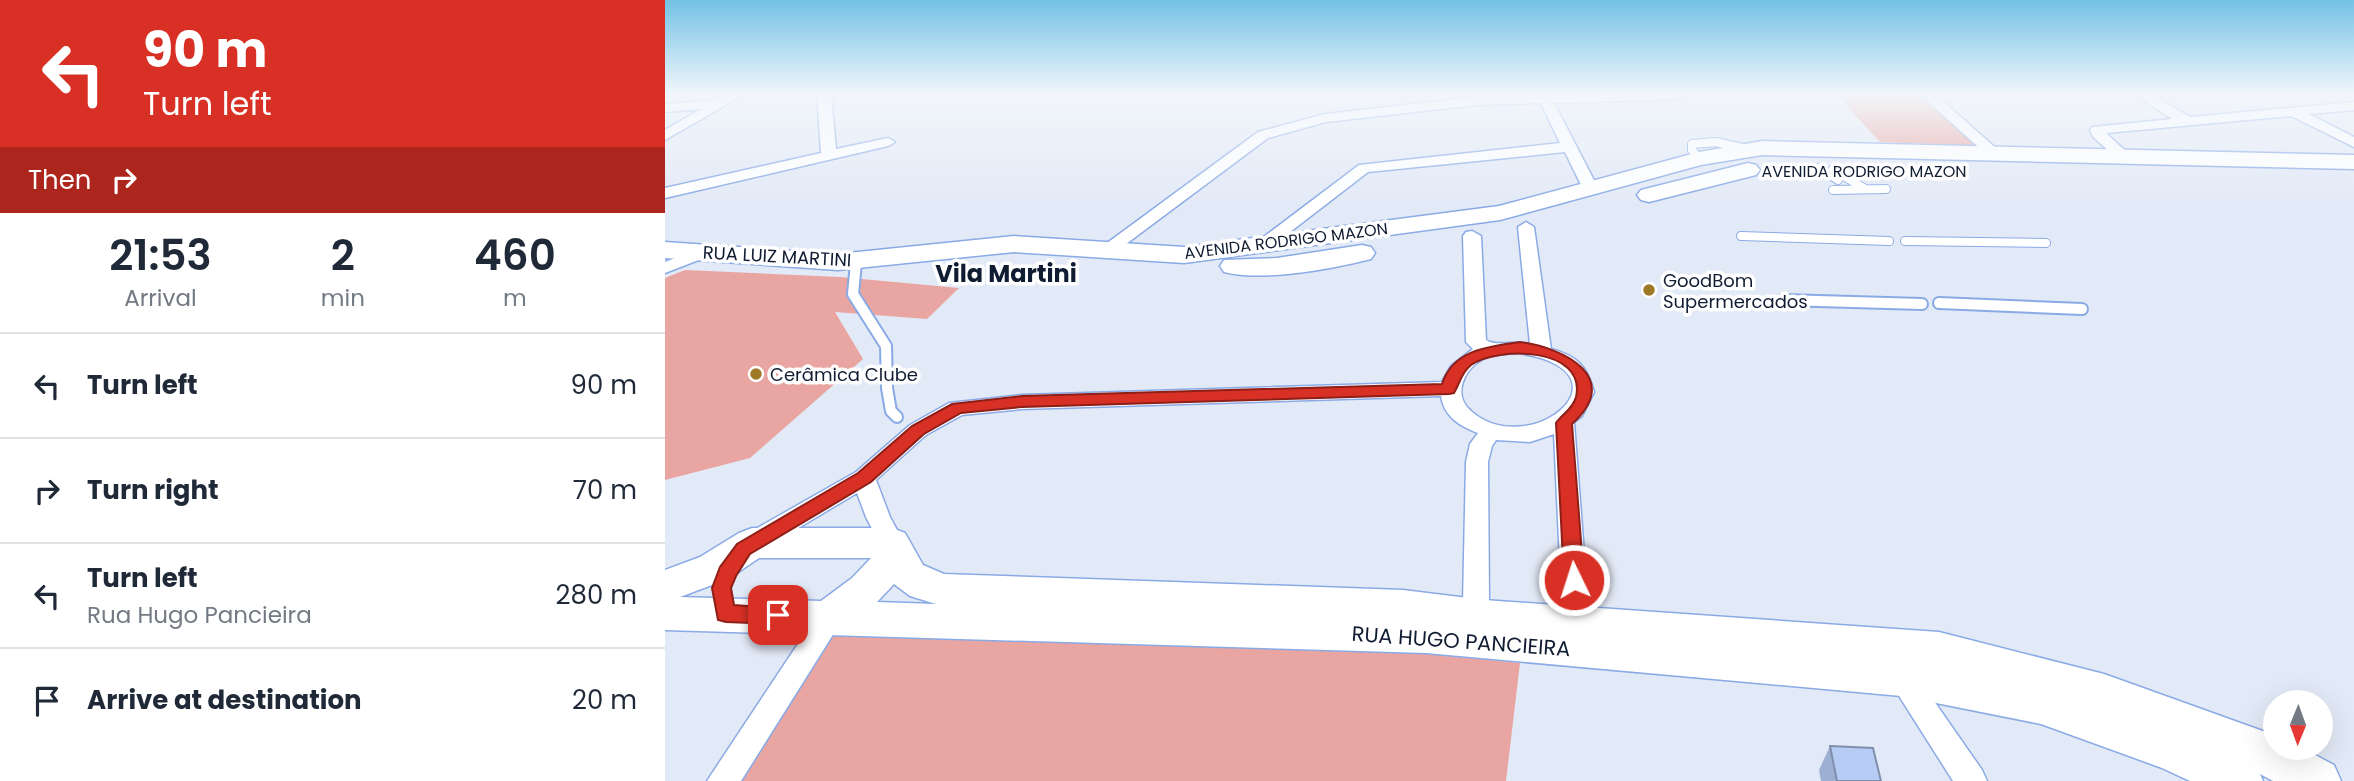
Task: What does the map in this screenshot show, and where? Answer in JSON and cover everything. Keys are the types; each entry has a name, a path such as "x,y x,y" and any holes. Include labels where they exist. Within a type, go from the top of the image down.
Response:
{"street":[{"path":"827,131 829,155"},
{"path":"1108,249 1263,135 1276,131"},
{"path":"1561,131 1591,190"},
{"path":"1969,131 2004,161 2008,173"},
{"path":"2097,131 2123,158"},
{"path":"2332,131 2354,143"},
{"path":"665,194 888,142"},
{"path":"1260,256 1364,168 1569,147"},
{"name":"AVENIDA RODRIGO MAZON","path":"1292,253 1500,214 1699,159 1747,149 1958,161 2008,173 2354,181"},
{"name":"AVENIDA RODRIGO MAZON","path":"930,254 996,260 1260,256 1472,236 1526,227 1742,171 1829,176 1958,161 1993,153 2354,162"},
{"path":"1526,227 1541,350"},
{"path":"1472,236 1476,342 1487,351"},
{"name":"AVENIDA RODRIGO MAZON","path":"930,254 1014,244 1184,255 1260,256"},
{"name":"RUA LUIZ MARTINI","path":"665,250 838,262 930,254"},
{"path":"665,268 703,252"},
{"path":"1520,347 1541,350 1560,357 1574,368 1583,381 1584,396 1578,410 1564,423 1545,431 1523,435 1490,432 1462,417 1452,404 1449,389 1453,375 1464,363 1487,351 1520,347"},
{"path":"665,586 713,568 865,478 918,430 957,408 1022,402 1449,389"},
{"path":"1564,423 1576,606 1571,622"},
{"path":"1483,617 1476,603 1477,462 1481,444 1490,432"},
{"path":"865,478 878,517 894,550"},
{"path":"748,546 894,550"},
{"path":"726,614 722,588 727,573 748,546"},
{"path":"723,781 830,617 882,574 894,550"},
{"name":"RUA HUGO PANCIEIRA","path":"894,550 910,577 925,586 944,590 1403,607 1483,617 1939,650 2104,693 2271,756 2318,781"},
{"name":"RUA HUGO PANCIEIRA","path":"665,613 1426,636 1901,677 2041,704 2174,751 2240,781"},
{"path":"1901,677 1971,781"}],"lane":[{"path":"1829,176 1865,189"},
{"path":"1829,176 1852,189 1886,189"},
{"path":"1829,176 1852,189"},
{"path":"1741,236 1889,241"},
{"path":"1905,242 2046,243"},
{"path":"856,261 853,294 886,346 887,387 891,411 897,417"},
{"path":"1783,300 1922,304"},
{"path":"1939,303 2082,309"}],"shaded area":[{"path":"1870,131 1964,131 1981,146 1880,142"},
{"name":"Cerâmica Clube","path":"685,270 840,277 959,288 927,319 835,312 863,359 750,458 665,480 665,278"},
{"path":"834,626 1347,646 1520,663 1506,781 738,781"}],"building":[{"path":"1830,746 1873,748 1881,781 1837,781"}],"place":[{"name":"GoodBom Supermercados","path":"1649,290"},
{"name":"Cerâmica Clube","path":"756,374"}],"district":[{"name":"Vila Martini","path":"1006,273"}],"route":[{"path":"778,615 726,614 722,588 727,573 743,549 865,478 918,430 957,408 1022,402 1449,389 1453,375 1464,363 1479,354 1520,347 1541,350 1560,357 1574,368 1583,381 1584,396 1578,410 1564,423 1574,580"}]}
